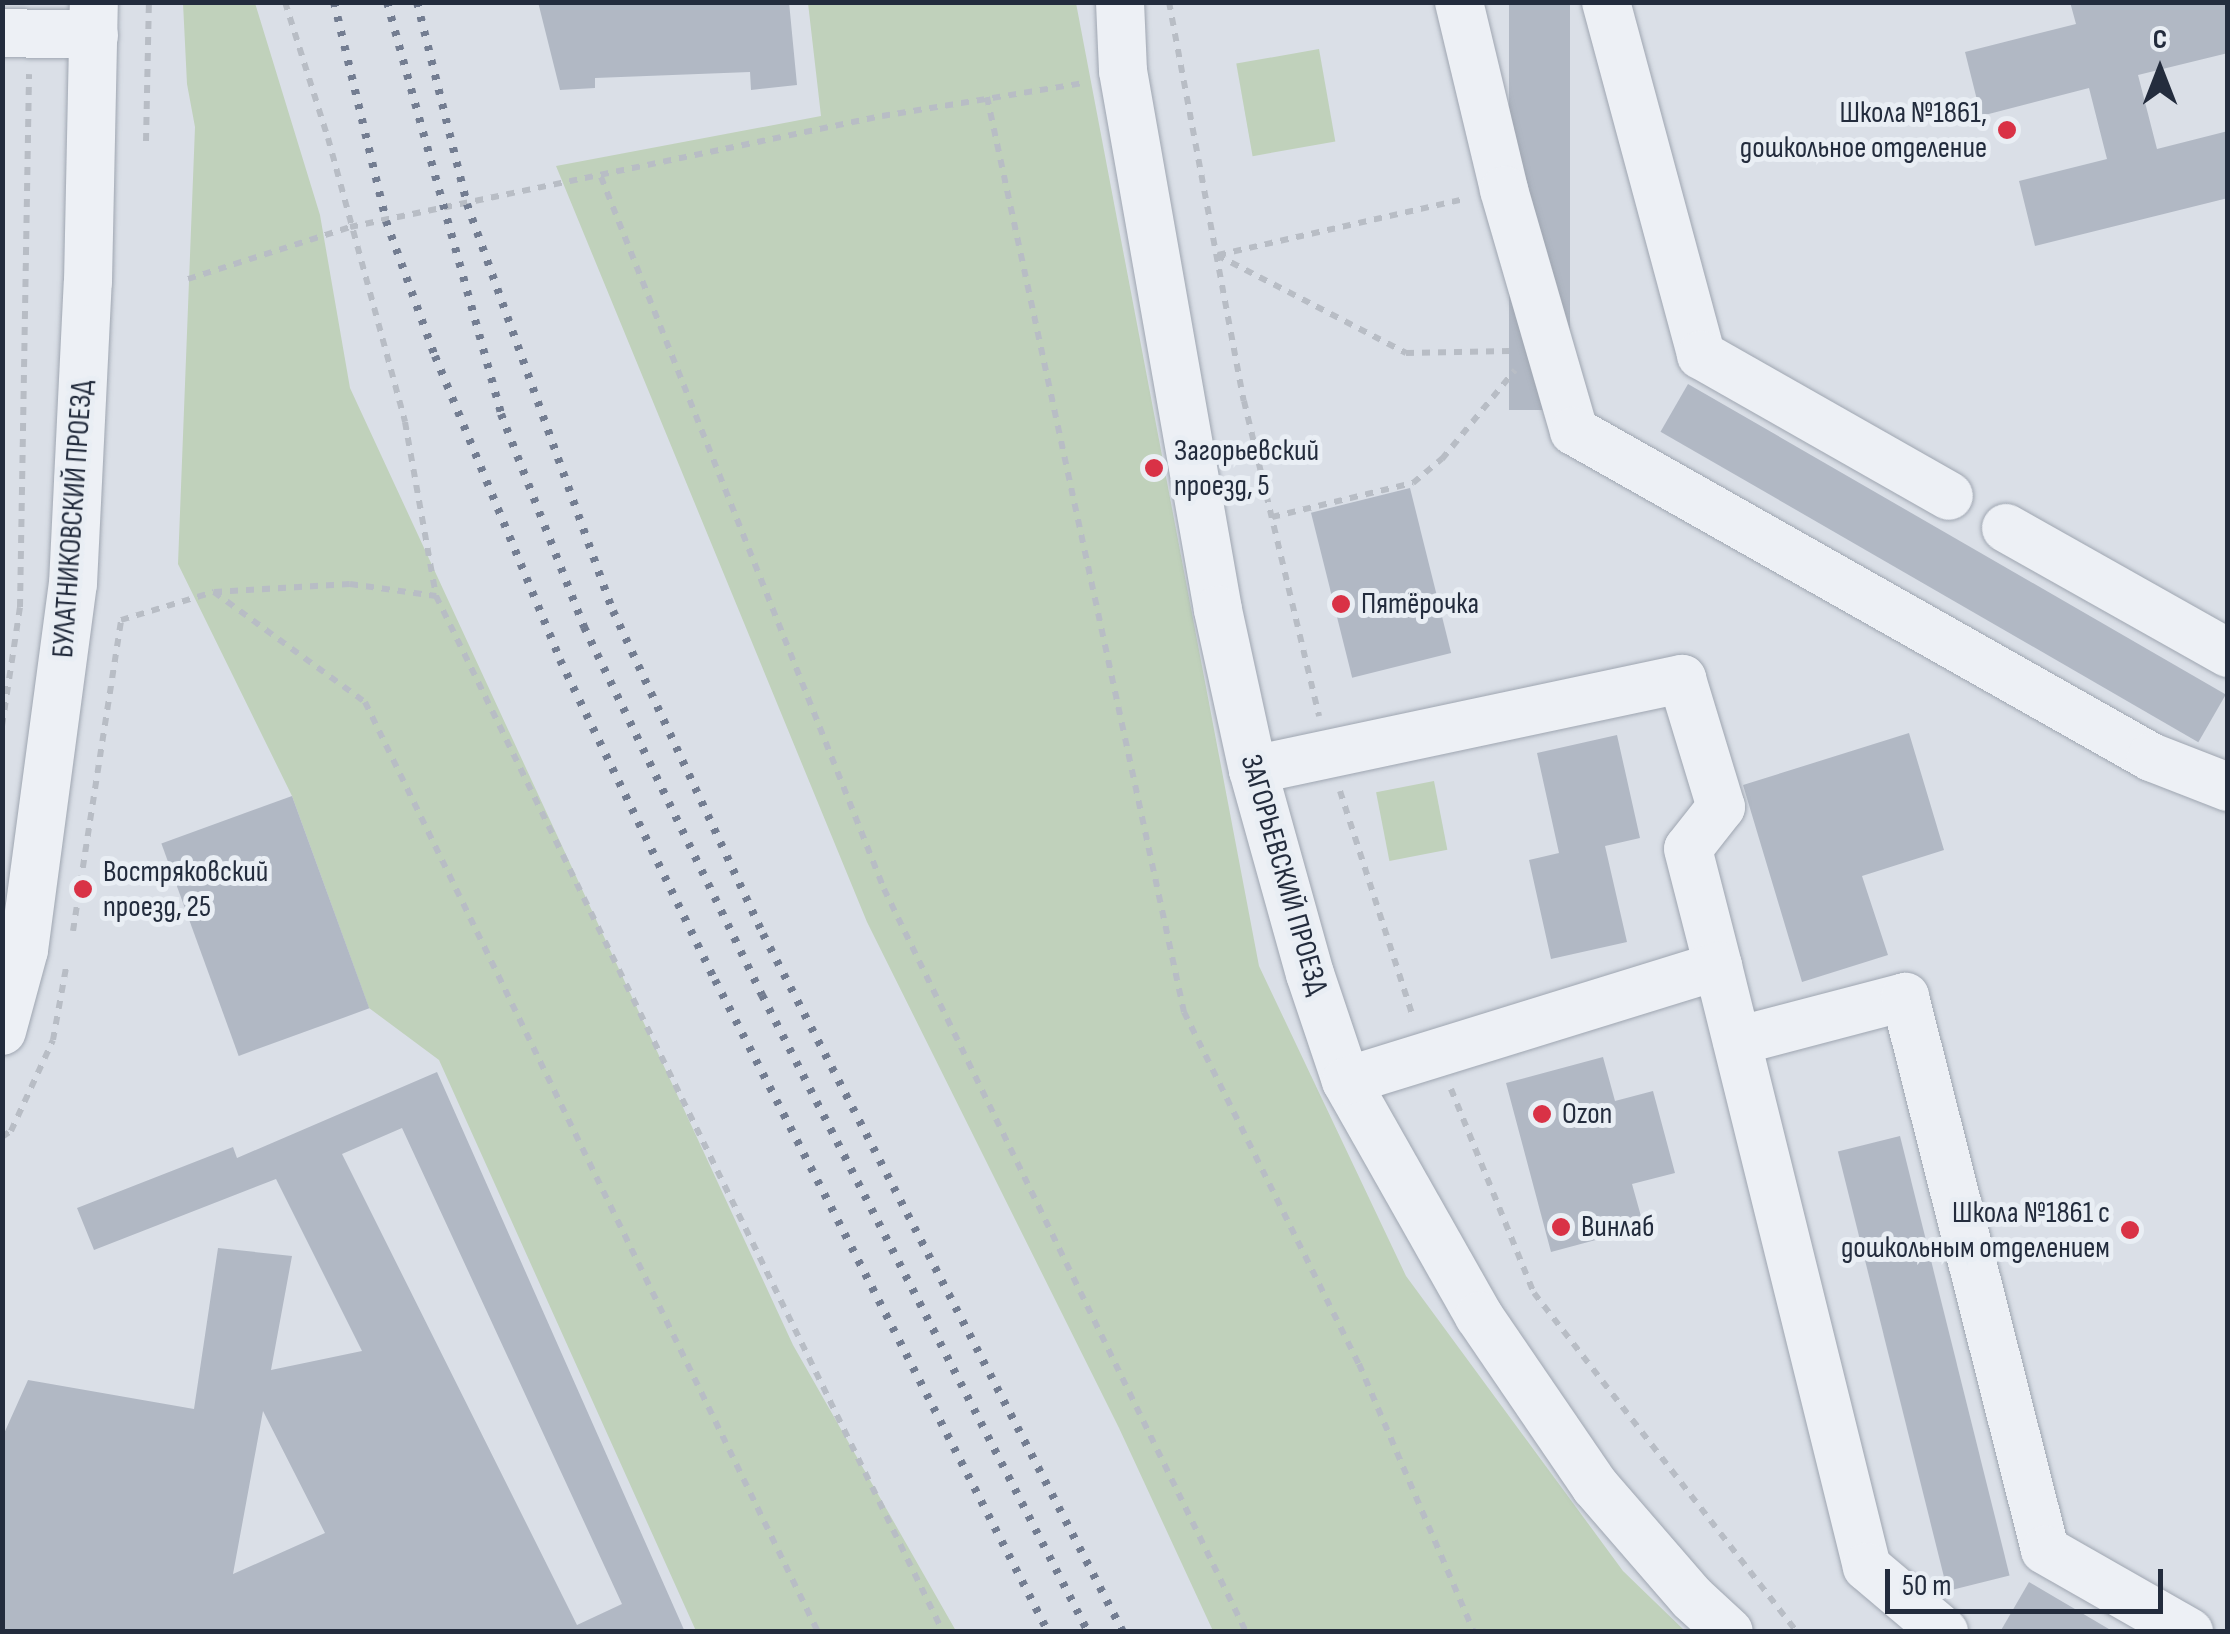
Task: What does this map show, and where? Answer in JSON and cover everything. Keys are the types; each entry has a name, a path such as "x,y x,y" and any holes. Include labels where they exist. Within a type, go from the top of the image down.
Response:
{"street":[{"name":"ЗАГОРЬЕВСКИЙ ПРОЕЗД","path":"1120,2 1124,71 1214,591 1253,770 1310,974 1346,1082 1479,1316 1594,1486 1692,1598 1729,1632"},
{"path":"1459,2 1504,190 1574,431 2151,757 2228,786"},
{"path":"1606,2 1700,354 1950,496"},
{"path":"12,26 94,19"},
{"name":"БУЛАТНИКОВСКИЙ ПРОЕЗД","path":"2,1031 24,950 73,584 94,19"},
{"path":"2006,528 2228,654"},
{"path":"1253,770 1682,678 1721,807 1688,849 1868,1567 1944,1632"},
{"path":"1346,1082 1424,1054 1718,966"},
{"path":"1737,1042 1905,997 2046,1550 2189,1632"}],"path":[{"path":"146,142 149,2"},
{"path":"284,2 405,422 436,596 943,1632"},
{"path":"1169,2 1216,256 1271,517 1328,756 1424,1054 1449,1086 1534,1294 1797,1632"},
{"path":"2,726 20,607 12,26"},
{"path":"188,280 350,227 987,97 1098,80 1124,71"},
{"path":"987,97 1184,1012 1358,1364 1474,1632"},
{"path":"601,177 884,889 1246,1632"},
{"path":"1216,256 1504,190"},
{"path":"1216,256 1406,353 1514,351"},
{"path":"1271,517 1413,483 1442,459 1521,364"},
{"path":"89,840 121,620 214,592 350,584 436,596"},
{"path":"214,592 365,702 818,1632"},
{"path":"2,1137 11,1131 53,1040"}],"green space":[{"path":"183,3 255,3 320,215 350,388 793,1345 956,1631 696,1631 439,1060 369,1008 292,796 178,564 195,127 187,84"},
{"path":"808,3 1076,3 1259,966 1406,1276 1623,1571 1685,1631 1213,1631 1119,1428 867,922 556,166 821,116"},
{"path":"1319,49 1335,142 1253,156 1236,64"},
{"path":"1434,781 1447,850 1389,861 1376,792"}],"building":[{"path":"538,2 789,2 797,85 751,90 750,72 595,78 595,88 560,90"},
{"path":"1509,2 1570,2 1570,410 1509,410"},
{"path":"2070,2 2228,2 2228,53 2138,75 2157,149 2228,131 2228,198 2035,246 2019,181 2107,159 2089,88 1981,116 1965,52 2076,24"},
{"path":"1688,384 2226,694 2198,742 1660,432"},
{"path":"1410,488 1451,653 1352,678 1311,513"},
{"path":"1909,733 1944,850 1862,876 1888,955 1802,982 1743,785"},
{"path":"1617,735 1640,838 1605,846 1627,942 1551,959 1529,860 1559,853 1537,753"},
{"path":"292,796 369,1008 239,1056 161,844"},
{"path":"1603,1057 1615,1101 1653,1091 1675,1173 1632,1184 1644,1227 1551,1252 1506,1083"},
{"path":"437,1072 685,1632 2,1632 2,1438 28,1380 194,1409 218,1248 292,1256 271,1370 362,1351 276,1179 94,1250 77,1208 233,1147 237,1158","holes":["402,1128 622,1604 577,1625 342,1154","263,1411 325,1533 233,1574"]},
{"path":"1900,1136 2010,1576 1947,1591 1838,1151"},
{"path":"2029,1582 2114,1632 2000,1632"}],"railway":[{"path":"334,2 386,221 435,356 560,660 715,980 1048,1632"},
{"path":"387,2 501,414 584,627 762,995 1088,1632"},
{"path":"417,2 467,204 613,611 763,934 1123,1632"}],"place":[{"name":"Школа №1861, дошкольное отделение","path":"2007,130"},
{"name":"Загорьевский проезд, 5","path":"1154,468"},
{"name":"Пятёрочка","path":"1341,604"},
{"name":"Востряковский проезд, 25","path":"83,889"},
{"name":"Ozon","path":"1542,1114"},
{"name":"Винлаб","path":"1561,1227"},
{"name":"Школа №1861 с дошкольным отделением","path":"2130,1230"}]}
